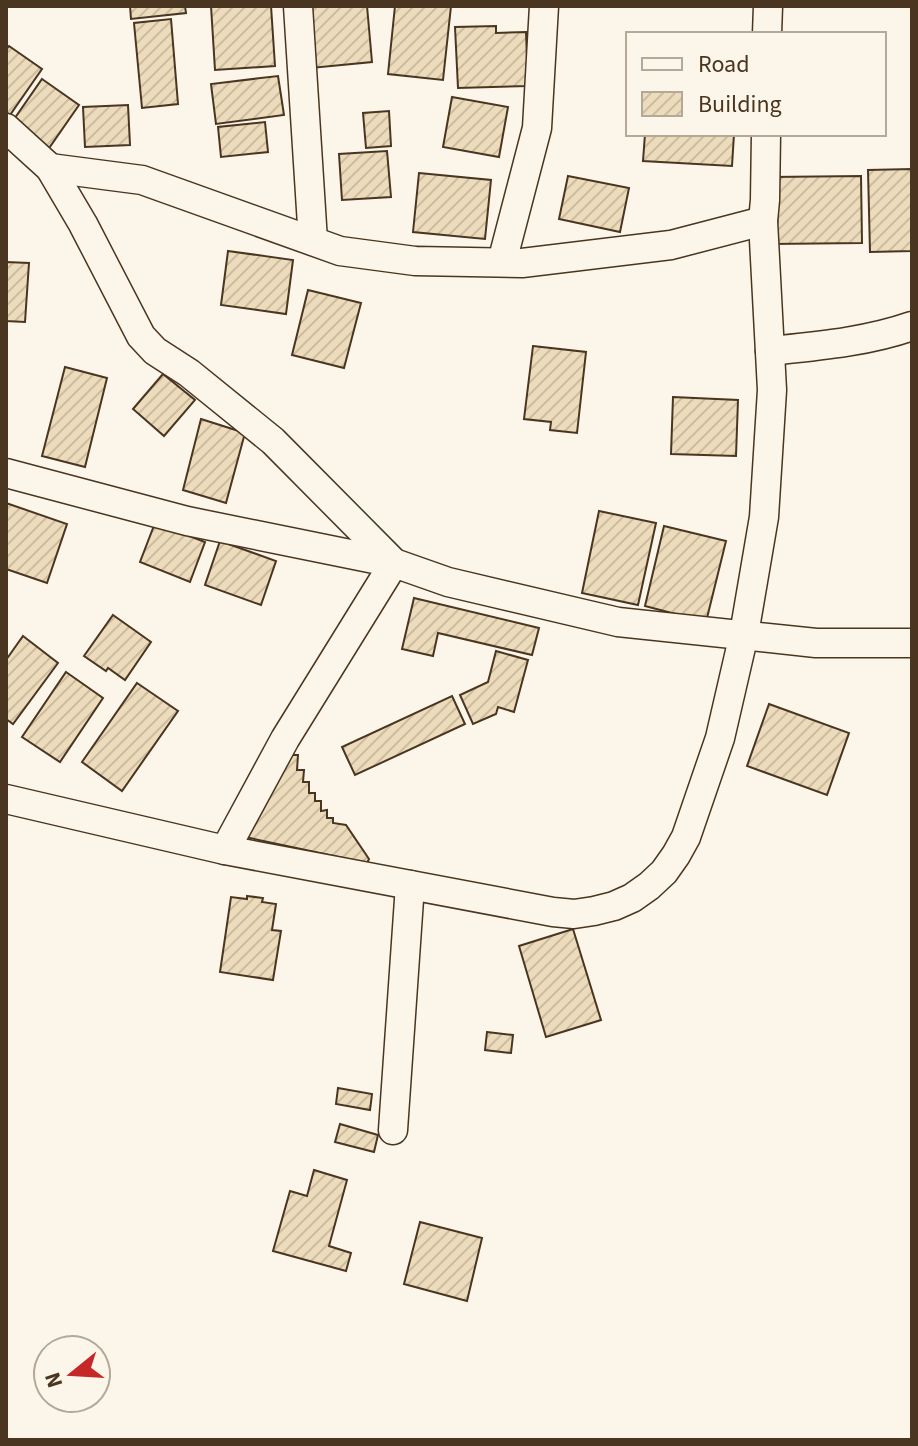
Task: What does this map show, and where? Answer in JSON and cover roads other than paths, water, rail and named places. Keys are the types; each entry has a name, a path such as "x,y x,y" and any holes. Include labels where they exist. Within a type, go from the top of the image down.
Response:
{"street":[{"path":"298,6 313,241"},
{"path":"502,262 537,128 544,6"},
{"path":"767,32 768,6"},
{"path":"6,128 50,168 141,336 155,351 189,373 273,441 394,563"},
{"path":"6,799 225,850 553,912 574,914 614,906 649,886 664,872 686,837 720,738 744,634 764,517 772,390 763,221 766,136"},
{"path":"50,168 142,180 340,251 415,261 522,263 671,245 763,221"},
{"path":"770,351 884,336 912,326"},
{"path":"6,473 187,521 394,563 448,582 618,622 816,643 912,643"},
{"path":"225,850 285,739 394,563"},
{"path":"393,1130 410,885"}]}
